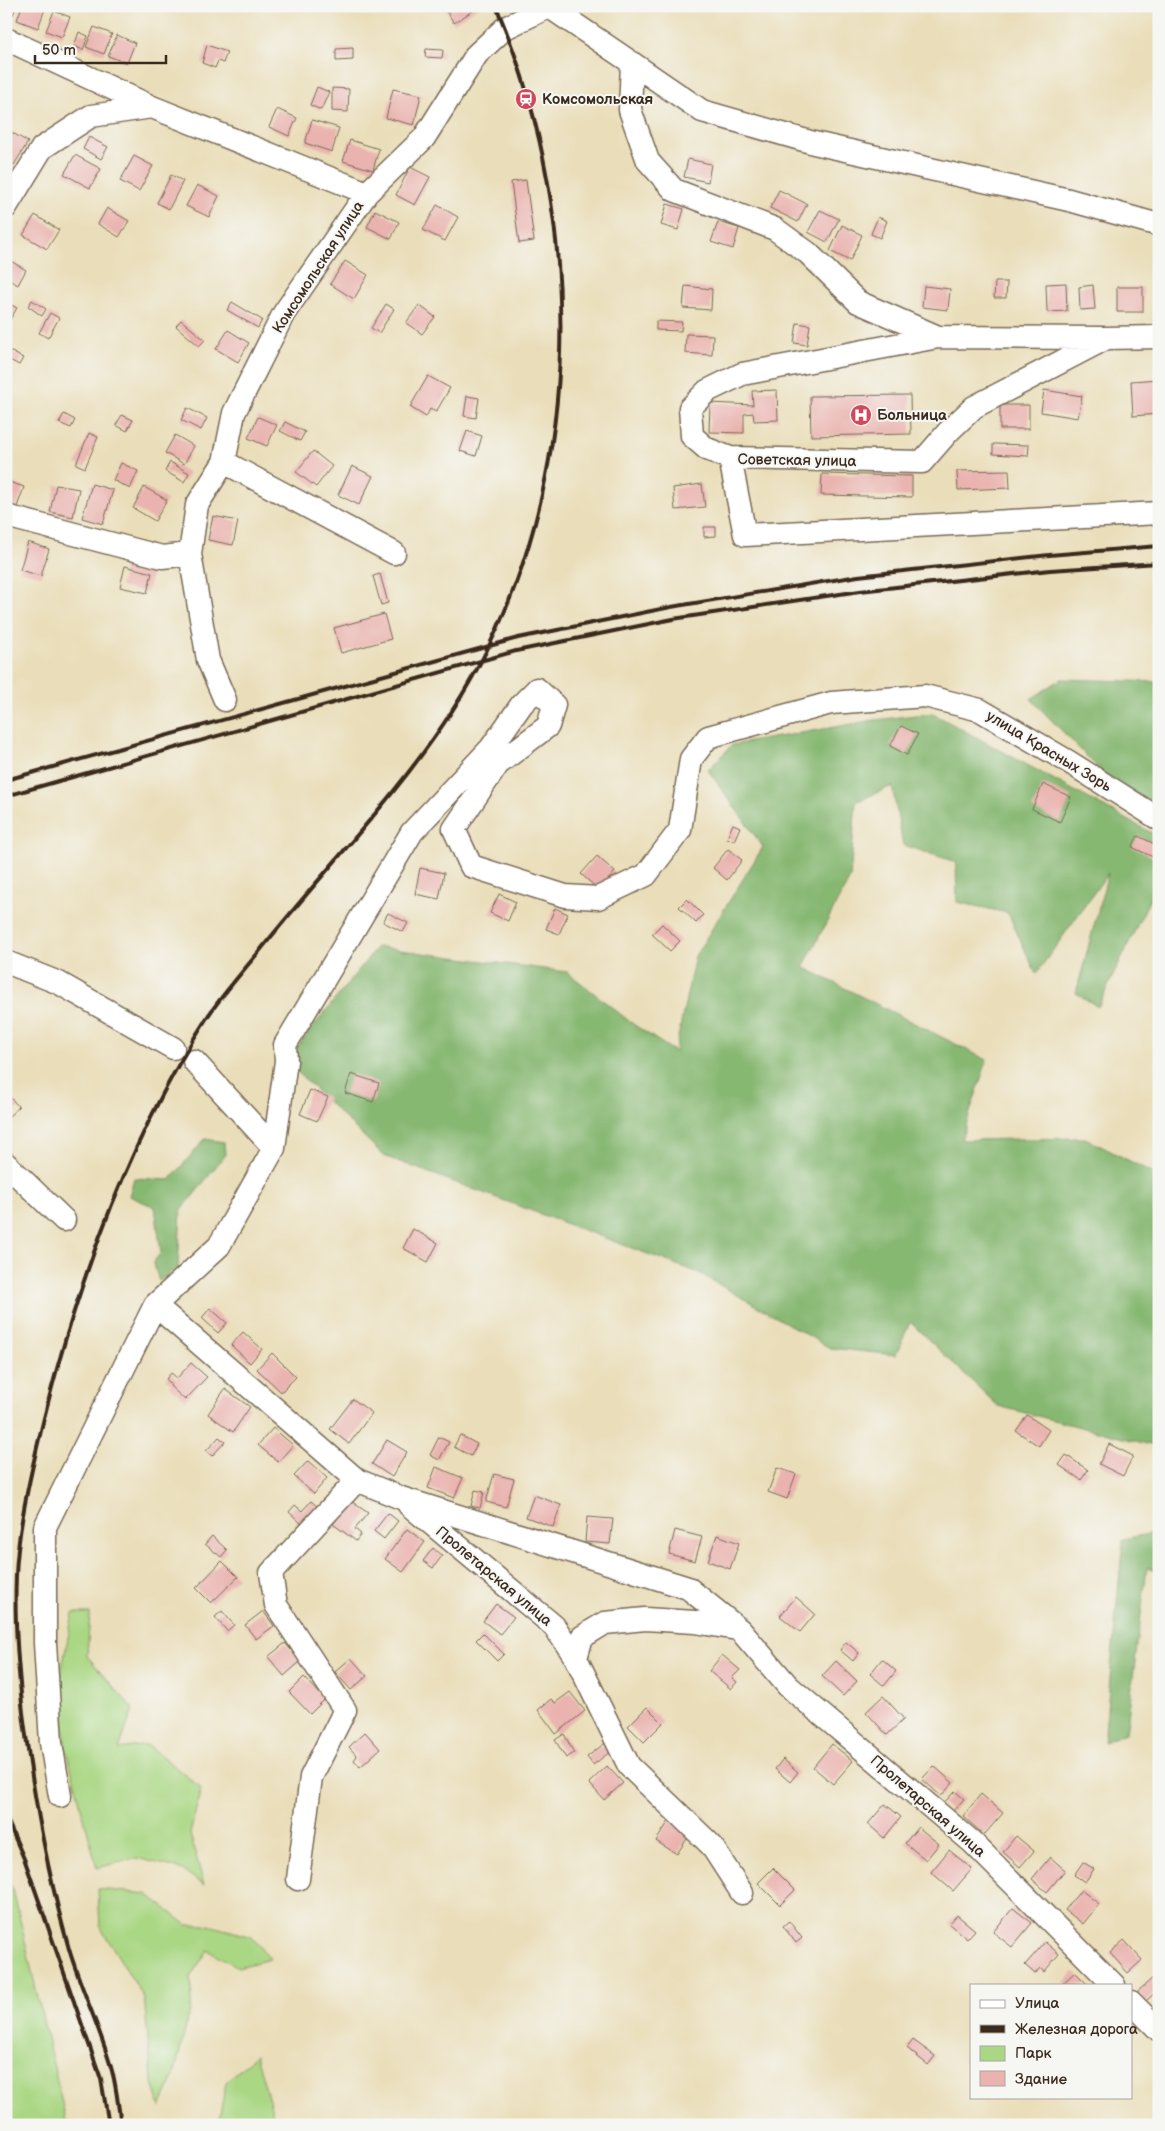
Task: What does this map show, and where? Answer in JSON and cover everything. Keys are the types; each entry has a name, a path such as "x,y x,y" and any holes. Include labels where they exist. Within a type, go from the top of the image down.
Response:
{"street":[{"path":"548,6 702,111 814,144 1069,200 1159,225"},
{"name":"Комсомольская улица","path":"225,700 208,660 190,554 197,505 224,462 234,413 284,313 367,193 424,138 476,54 505,28 548,6"},
{"name":"Комсомольская улица","path":"6,39 152,107 367,193"},
{"path":"632,63 630,110 648,162 674,190 775,229 808,253 858,302 938,337 1107,338"},
{"path":"6,207 42,148 91,116 152,107"},
{"name":"Советская улица","path":"938,337 742,374 707,391 690,408 692,436 707,449 730,458 922,462 948,432 974,407 1107,338 1159,337"},
{"path":"730,458 745,535 1159,512"},
{"path":"224,462 394,553"},
{"path":"6,516 162,557 190,554"},
{"name":"улица Красных Зорь","path":"274,1148 286,1060 285,1045 412,832 491,748 522,704 538,689 554,705 548,726 498,764 454,829 471,866 565,896 598,898 646,875 680,830 691,759 708,737 831,702 925,696 980,710 1069,762 1159,820"},
{"path":"6,962 59,983 173,1048"},
{"path":"60,1796 51,1744 45,1643 45,1527 155,1305 219,1246 274,1148 194,1061"},
{"path":"6,1164 64,1220"},
{"name":"Пролетарская улица","path":"155,1305 357,1480 401,1498 688,1588 740,1630 788,1686 972,1842 1113,1984"},
{"path":"298,1879 311,1777 345,1710 276,1605 271,1573 357,1480"},
{"name":"Пролетарская улица","path":"401,1498 554,1626 576,1658 629,1766 711,1845 742,1893"},
{"path":"576,1658 582,1637 605,1623 645,1619 695,1622 740,1630"},
{"path":"1132,2003 1159,2030"}],"green space":[{"path":"1061,679 1159,682 1159,809 1104,774 1031,699"},
{"path":"932,713 1159,837 1159,880 1098,1007 1076,993 1108,873 1036,974 1008,913 957,902 956,862 903,845 892,786 856,802 850,878 803,967 987,1060 961,1140 1085,1138 1159,1176 1159,1255 1156,1259 1159,1261 1159,1447 998,1406 910,1322 896,1355 830,1348 699,1273 384,1156 286,1061 377,947 567,972 633,1024 675,1052 695,956 763,847 708,770 732,745 875,720"},
{"path":"205,1139 224,1142 225,1155 181,1211 178,1268 159,1281 153,1262 161,1253 155,1207 129,1196 134,1178 170,1180"},
{"path":"1159,1532 1159,1572 1147,1567 1126,1733 1104,1742 1123,1539"},
{"path":"73,1613 90,1613 87,1656 133,1709 119,1749 148,1745 201,1788 190,1834 204,1885 181,1869 137,1858 97,1868 65,1745 61,1673"},
{"path":"6,1878 13,1889 67,2125 6,2125"},
{"path":"98,1889 147,1894 187,1925 209,1925 252,1937 270,1959 238,1967 208,1950 190,1977 192,2002 173,2079 160,2107 152,2079 144,1998 100,1927"},
{"path":"256,2055 276,2125 218,2125 226,2082"}],"building":[{"path":"6,6 16,6 13,15 6,12"},
{"path":"22,6 46,6 38,28 17,20"},
{"path":"450,6 480,6 454,23 445,9"},
{"path":"54,11 70,17 62,37 46,31"},
{"path":"94,27 112,34 104,54 86,47"},
{"path":"79,32 88,36 83,50 74,46"},
{"path":"117,35 135,43 127,63 108,56"},
{"path":"207,45 227,52 223,63 218,61 215,68 202,63"},
{"path":"353,48 353,60 336,61 336,49"},
{"path":"426,49 443,50 442,58 425,57"},
{"path":"317,87 329,92 321,110 310,105"},
{"path":"332,88 349,89 348,112 332,111"},
{"path":"393,89 421,95 414,125 386,118"},
{"path":"277,109 297,118 289,136 269,127"},
{"path":"312,120 339,128 332,152 305,143"},
{"path":"6,129 28,142 14,165 6,161"},
{"path":"89,137 108,147 101,159 83,149"},
{"path":"350,140 379,149 373,170 343,161"},
{"path":"75,155 101,169 90,188 64,174"},
{"path":"134,156 153,166 139,191 120,181"},
{"path":"688,159 711,164 708,182 684,177"},
{"path":"410,167 430,177 415,205 396,195"},
{"path":"171,175 183,181 169,209 157,203"},
{"path":"526,180 534,241 519,243 511,182"},
{"path":"197,185 219,196 209,217 186,206"},
{"path":"779,190 807,204 798,222 770,208"},
{"path":"667,204 684,209 678,230 661,225"},
{"path":"437,205 458,217 445,241 423,230"},
{"path":"107,208 129,221 119,237 98,224"},
{"path":"375,210 399,222 391,239 367,227"},
{"path":"820,210 839,219 827,242 808,232"},
{"path":"35,215 59,230 47,249 23,235"},
{"path":"878,217 887,221 880,238 871,234"},
{"path":"718,222 739,228 733,249 711,242"},
{"path":"842,225 862,235 850,261 830,251"},
{"path":"9,260 26,270 18,285 6,278 6,265"},
{"path":"345,261 368,275 354,299 330,284"},
{"path":"995,282 1007,282 1006,298 994,298"},
{"path":"1066,283 1067,311 1047,312 1046,284"},
{"path":"1093,285 1095,309 1080,310 1079,287"},
{"path":"685,286 712,289 711,310 683,308"},
{"path":"924,286 950,289 948,310 922,307"},
{"path":"1117,287 1143,287 1143,312 1117,312"},
{"path":"32,300 46,309 42,316 28,306"},
{"path":"6,302 17,308 6,326"},
{"path":"232,302 262,320 258,328 227,310"},
{"path":"386,304 394,309 379,333 371,328"},
{"path":"419,305 435,317 422,334 406,323"},
{"path":"50,313 59,318 48,338 39,333"},
{"path":"181,320 205,340 199,346 176,326"},
{"path":"656,321 682,322 681,331 656,330"},
{"path":"797,323 810,325 807,345 794,343"},
{"path":"228,330 249,343 238,362 216,349"},
{"path":"686,334 713,335 712,355 685,353"},
{"path":"6,349 23,358 19,365 6,358"},
{"path":"428,376 450,388 436,412 430,409 426,417 410,407"},
{"path":"1159,379 1159,414 1133,416 1131,381"},
{"path":"777,390 778,420 754,421 753,413 744,414 744,433 709,432 710,403 753,405 752,391"},
{"path":"1044,390 1082,396 1078,418 1041,412"},
{"name":"Больница","path":"910,395 911,434 811,436 810,396"},
{"path":"467,396 479,398 476,418 464,416"},
{"path":"1000,405 1029,405 1029,429 1000,429"},
{"path":"187,408 207,418 201,430 181,420"},
{"path":"64,414 75,420 71,428 59,423"},
{"path":"122,415 133,420 127,431 116,425"},
{"path":"258,417 277,425 267,446 248,438"},
{"path":"285,422 305,432 300,441 280,431"},
{"path":"467,431 482,436 476,456 460,451"},
{"path":"89,433 98,437 85,468 76,464"},
{"path":"175,435 194,446 184,464 165,453"},
{"path":"993,444 1029,445 1028,456 993,454"},
{"path":"313,451 332,466 316,487 296,472"},
{"path":"170,462 189,473 184,482 165,471"},
{"path":"121,463 138,471 130,489 113,480"},
{"path":"352,466 373,476 359,505 338,495"},
{"path":"1009,470 1010,488 958,490 957,471"},
{"path":"822,474 912,476 912,497 821,495"},
{"path":"6,481 24,487 17,507 6,503"},
{"path":"92,484 113,490 103,524 82,518"},
{"path":"702,484 705,507 675,510 673,488"},
{"path":"56,485 79,489 73,517 50,512"},
{"path":"144,487 167,500 155,521 133,508"},
{"path":"213,516 238,521 233,545 208,540"},
{"path":"704,527 716,527 716,536 704,537"},
{"path":"28,542 49,549 41,576 20,570"},
{"path":"125,566 152,573 147,593 120,587"},
{"path":"380,574 388,603 381,605 373,576"},
{"path":"384,614 391,639 341,653 334,628"},
{"path":"901,726 918,734 907,755 890,746"},
{"path":"1043,784 1071,797 1060,822 1032,809"},
{"path":"733,824 740,827 734,841 727,838"},
{"path":"1138,836 1159,846 1155,858 1132,847"},
{"path":"728,849 742,860 727,880 713,868"},
{"path":"597,856 615,872 599,890 581,874"},
{"path":"420,868 444,873 439,899 415,894"},
{"path":"499,894 516,902 508,921 490,913"},
{"path":"687,899 703,915 696,923 679,907"},
{"path":"555,908 568,914 559,934 546,929"},
{"path":"388,913 408,923 403,932 383,922"},
{"path":"662,924 680,941 670,951 652,934"},
{"path":"351,1074 379,1083 373,1102 345,1093"},
{"path":"310,1090 328,1097 317,1121 300,1114"},
{"path":"9,1096 19,1107 8,1117 6,1099"},
{"path":"413,1229 438,1243 428,1262 403,1248"},
{"path":"210,1308 227,1323 218,1333 202,1318"},
{"path":"243,1332 262,1349 250,1363 231,1345"},
{"path":"272,1353 296,1377 281,1392 257,1369"},
{"path":"191,1363 207,1377 185,1400 170,1386 171,1384 166,1379 171,1373 177,1378"},
{"path":"225,1389 250,1407 233,1432 208,1414"},
{"path":"353,1399 372,1413 349,1444 330,1429"},
{"path":"1027,1415 1049,1430 1039,1446 1016,1431"},
{"path":"273,1428 293,1445 278,1462 258,1445"},
{"path":"460,1435 477,1444 471,1456 454,1447"},
{"path":"219,1437 225,1442 212,1456 206,1451"},
{"path":"439,1437 449,1442 439,1460 430,1455"},
{"path":"387,1440 407,1452 392,1477 372,1464"},
{"path":"1109,1444 1133,1456 1123,1476 1099,1464"},
{"path":"1066,1455 1088,1470 1081,1480 1059,1465"},
{"path":"308,1461 327,1478 314,1494 294,1476"},
{"path":"436,1467 463,1478 454,1498 428,1488"},
{"path":"777,1468 796,1474 787,1499 768,1492"},
{"path":"494,1474 514,1479 506,1507 486,1502"},
{"path":"475,1490 484,1492 480,1508 471,1506"},
{"path":"534,1495 561,1505 553,1527 526,1517"},
{"path":"311,1501 319,1508 303,1525 289,1512 295,1505 302,1511"},
{"path":"351,1501 368,1513 355,1529 361,1534 356,1541 333,1524"},
{"path":"388,1513 398,1521 384,1539 374,1531"},
{"path":"587,1517 613,1519 610,1544 585,1542"},
{"path":"407,1529 425,1542 403,1572 385,1559"},
{"path":"675,1530 702,1537 695,1561 669,1554"},
{"path":"717,1535 739,1543 730,1569 708,1561"},
{"path":"212,1536 227,1550 221,1557 205,1544"},
{"path":"433,1548 442,1556 433,1568 423,1561"},
{"path":"222,1561 238,1577 211,1603 196,1588"},
{"path":"796,1597 815,1614 800,1632 780,1616"},
{"path":"496,1604 514,1617 500,1634 483,1621"},
{"path":"222,1611 234,1625 227,1631 215,1617"},
{"path":"263,1611 274,1626 256,1639 245,1625"},
{"path":"483,1633 504,1654 497,1661 476,1640"},
{"path":"846,1642 859,1653 853,1661 840,1650"},
{"path":"285,1643 301,1661 284,1676 268,1657"},
{"path":"722,1655 740,1670 732,1678 737,1682 731,1689 709,1671"},
{"path":"351,1658 367,1676 351,1690 335,1672"},
{"path":"882,1659 896,1671 884,1686 870,1674"},
{"path":"836,1661 857,1681 843,1696 822,1676"},
{"path":"304,1677 325,1699 310,1714 289,1692"},
{"path":"570,1692 585,1711 556,1734 538,1710 551,1699 555,1703"},
{"path":"883,1696 904,1719 887,1735 866,1712"},
{"path":"647,1707 663,1723 644,1742 628,1726"},
{"path":"365,1732 380,1749 360,1767 354,1760 357,1756 349,1747"},
{"path":"564,1734 574,1753 566,1758 555,1740"},
{"path":"609,1740 615,1748 593,1765 587,1757"},
{"path":"832,1744 853,1761 833,1784 813,1767"},
{"path":"783,1759 798,1772 790,1782 775,1769"},
{"path":"607,1766 623,1783 604,1800 589,1783"},
{"path":"934,1766 953,1783 941,1796 922,1779"},
{"path":"955,1791 964,1799 952,1812 943,1804"},
{"path":"981,1794 1003,1813 984,1835 963,1816"},
{"path":"885,1804 901,1817 884,1838 868,1824"},
{"path":"669,1821 690,1834 677,1854 656,1841"},
{"path":"918,1827 939,1844 926,1860 905,1843"},
{"path":"1016,1836 1034,1851 1020,1867 1003,1852"},
{"path":"949,1850 972,1869 953,1891 931,1872"},
{"path":"1050,1857 1065,1870 1047,1892 1032,1879"},
{"path":"1083,1862 1094,1869 1085,1882 1074,1875"},
{"path":"773,1868 795,1890 780,1905 758,1883"},
{"path":"1081,1890 1099,1904 1083,1924 1065,1910"},
{"path":"1013,1908 1032,1923 1012,1947 993,1932"},
{"path":"957,1915 975,1930 967,1939 949,1924"},
{"path":"789,1921 802,1938 796,1943 783,1926"},
{"path":"1124,1940 1142,1960 1128,1973 1110,1953"},
{"path":"1045,1942 1059,1954 1044,1972 1040,1968 1035,1974 1025,1965"},
{"path":"1075,1972 1087,1984 1076,1984 1063,1983"},
{"path":"1155,1976 1159,1981 1159,1989 1146,2001 1137,1992"},
{"path":"913,2040 935,2056 928,2065 907,2048"}],"railway":[{"path":"121,2125 110,2063 74,1965 61,1920 47,1862 31,1773 21,1696 16,1627 17,1563 23,1511 45,1415 79,1296 100,1237 148,1122 208,1016 282,923 383,804 452,711 496,631 529,545 550,456 560,365 559,273 548,181 527,92 496,6"},
{"path":"6,780 518,638 671,607 858,576 1049,555 1159,546"},
{"path":"6,796 516,651 673,619 860,591 1050,570 1159,563"},
{"path":"6,1817 25,1861 101,2079 109,2125"}],"place":[{"name":"Комсомольская","path":"526,99"},
{"name":"Больница","path":"861,415"}]}
